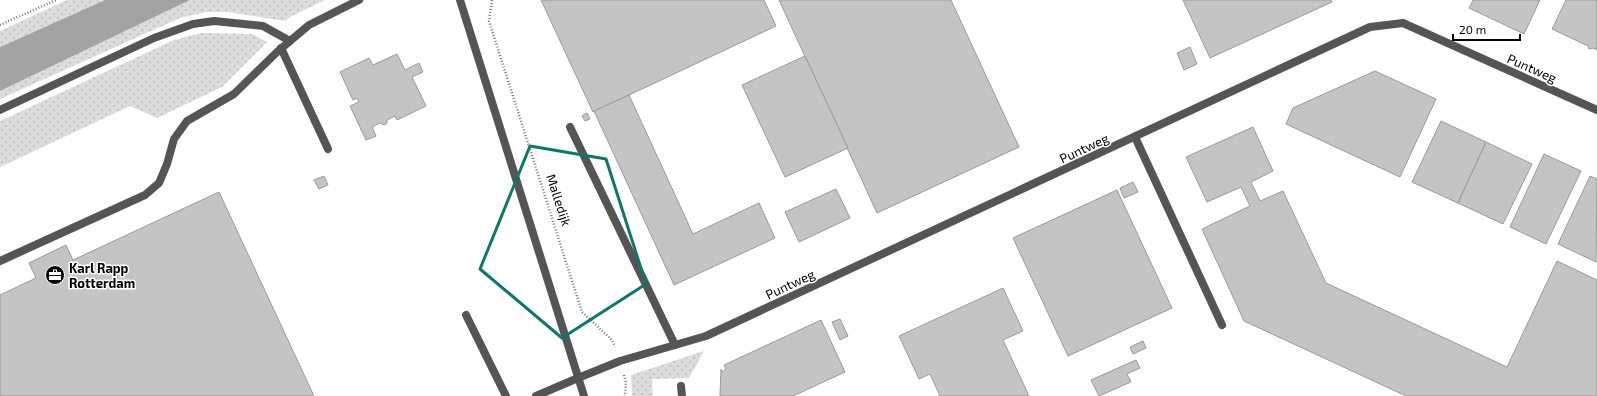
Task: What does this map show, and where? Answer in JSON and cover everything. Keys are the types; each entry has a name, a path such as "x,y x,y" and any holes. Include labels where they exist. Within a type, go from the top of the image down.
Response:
{"street":[{"path":"0,261 145,195 159,183 167,164 174,139 187,121 234,94 281,48 309,25 359,0"},
{"path":"460,0 584,396"},
{"path":"0,110 154,38 193,24 214,21 263,26 290,41"},
{"name":"Puntweg","path":"578,378 620,361 706,336 1370,27 1403,23 1597,110"},
{"path":"281,48 328,149"},
{"path":"570,127 676,345"},
{"path":"1135,137 1222,325"},
{"path":"466,315 506,396"},
{"path":"536,396 578,378"},
{"path":"681,386 682,396"}],"path":[{"path":"0,25 56,0"},
{"name":"Malledijk","path":"492,0 489,21 582,312 612,340 626,383 625,396"}],"highlighted area":[{"path":"530,146 606,159 646,284 562,338 480,269"}],"shaded area":[{"path":"67,0 105,0 0,47 0,31"},
{"path":"105,0 190,0 0,91 0,47"},
{"path":"190,0 325,0 290,17 285,21 228,12 206,12 180,18 0,99 0,91"},
{"path":"201,33 252,34 267,42 222,87 157,118 130,106 0,167 0,121 174,40"},
{"path":"704,351 689,378 652,379 653,396 632,396 631,375"}],"building":[{"path":"541,0 764,0 776,26 593,112"},
{"path":"779,0 951,0 1019,147 877,213"},
{"path":"1183,0 1331,0 1332,2 1210,58"},
{"path":"1473,0 1540,0 1524,34 1469,8"},
{"path":"1566,0 1597,0 1597,50 1593,48 1589,49 1588,46 1552,29"},
{"path":"1190,47 1197,64 1184,70 1177,53"},
{"path":"397,54 405,70 419,63 423,72 412,77 426,106 397,120 395,116 387,120 387,123 384,125 380,123 372,127 376,136 366,140 350,106 359,102 357,98 353,100 340,72 369,58 373,65"},
{"path":"805,56 848,148 785,177 742,85"},
{"path":"1375,71 1436,99 1400,177 1286,124 1293,108"},
{"path":"629,95 693,234 759,203 775,238 674,285 594,111"},
{"path":"587,113 590,119 585,121 582,116"},
{"path":"1441,121 1486,142 1458,203 1412,182"},
{"path":"1253,127 1273,171 1251,182 1260,201 1283,191 1326,283 1507,367 1557,261 1597,280 1597,396 1406,396 1244,321 1202,229 1250,206 1241,187 1207,202 1186,157"},
{"path":"1486,142 1532,164 1503,224 1458,203"},
{"path":"1544,154 1581,171 1546,244 1510,227"},
{"path":"324,176 328,185 319,189 314,180"},
{"path":"1590,176 1597,179 1596,262 1558,244"},
{"path":"1133,182 1138,192 1124,198 1120,188"},
{"path":"836,189 850,218 799,242 785,212"},
{"path":"1117,190 1172,308 1068,356 1013,238"},
{"path":"219,192 314,396 0,396 0,295 36,278 29,263 66,245 73,260"},
{"path":"1003,288 1023,331 1003,340 1029,396 940,396 930,374 919,379 899,336"},
{"path":"840,319 848,336 840,340 832,322"},
{"path":"821,320 845,372 793,396 720,396 721,369 722,372 726,369 724,365"},
{"path":"1143,341 1146,348 1133,354 1130,347"},
{"path":"1136,360 1140,368 1127,374 1131,382 1099,396 1091,380"}],"place":[{"name":"Karl Rapp Rotterdam","path":"55,275"}]}
